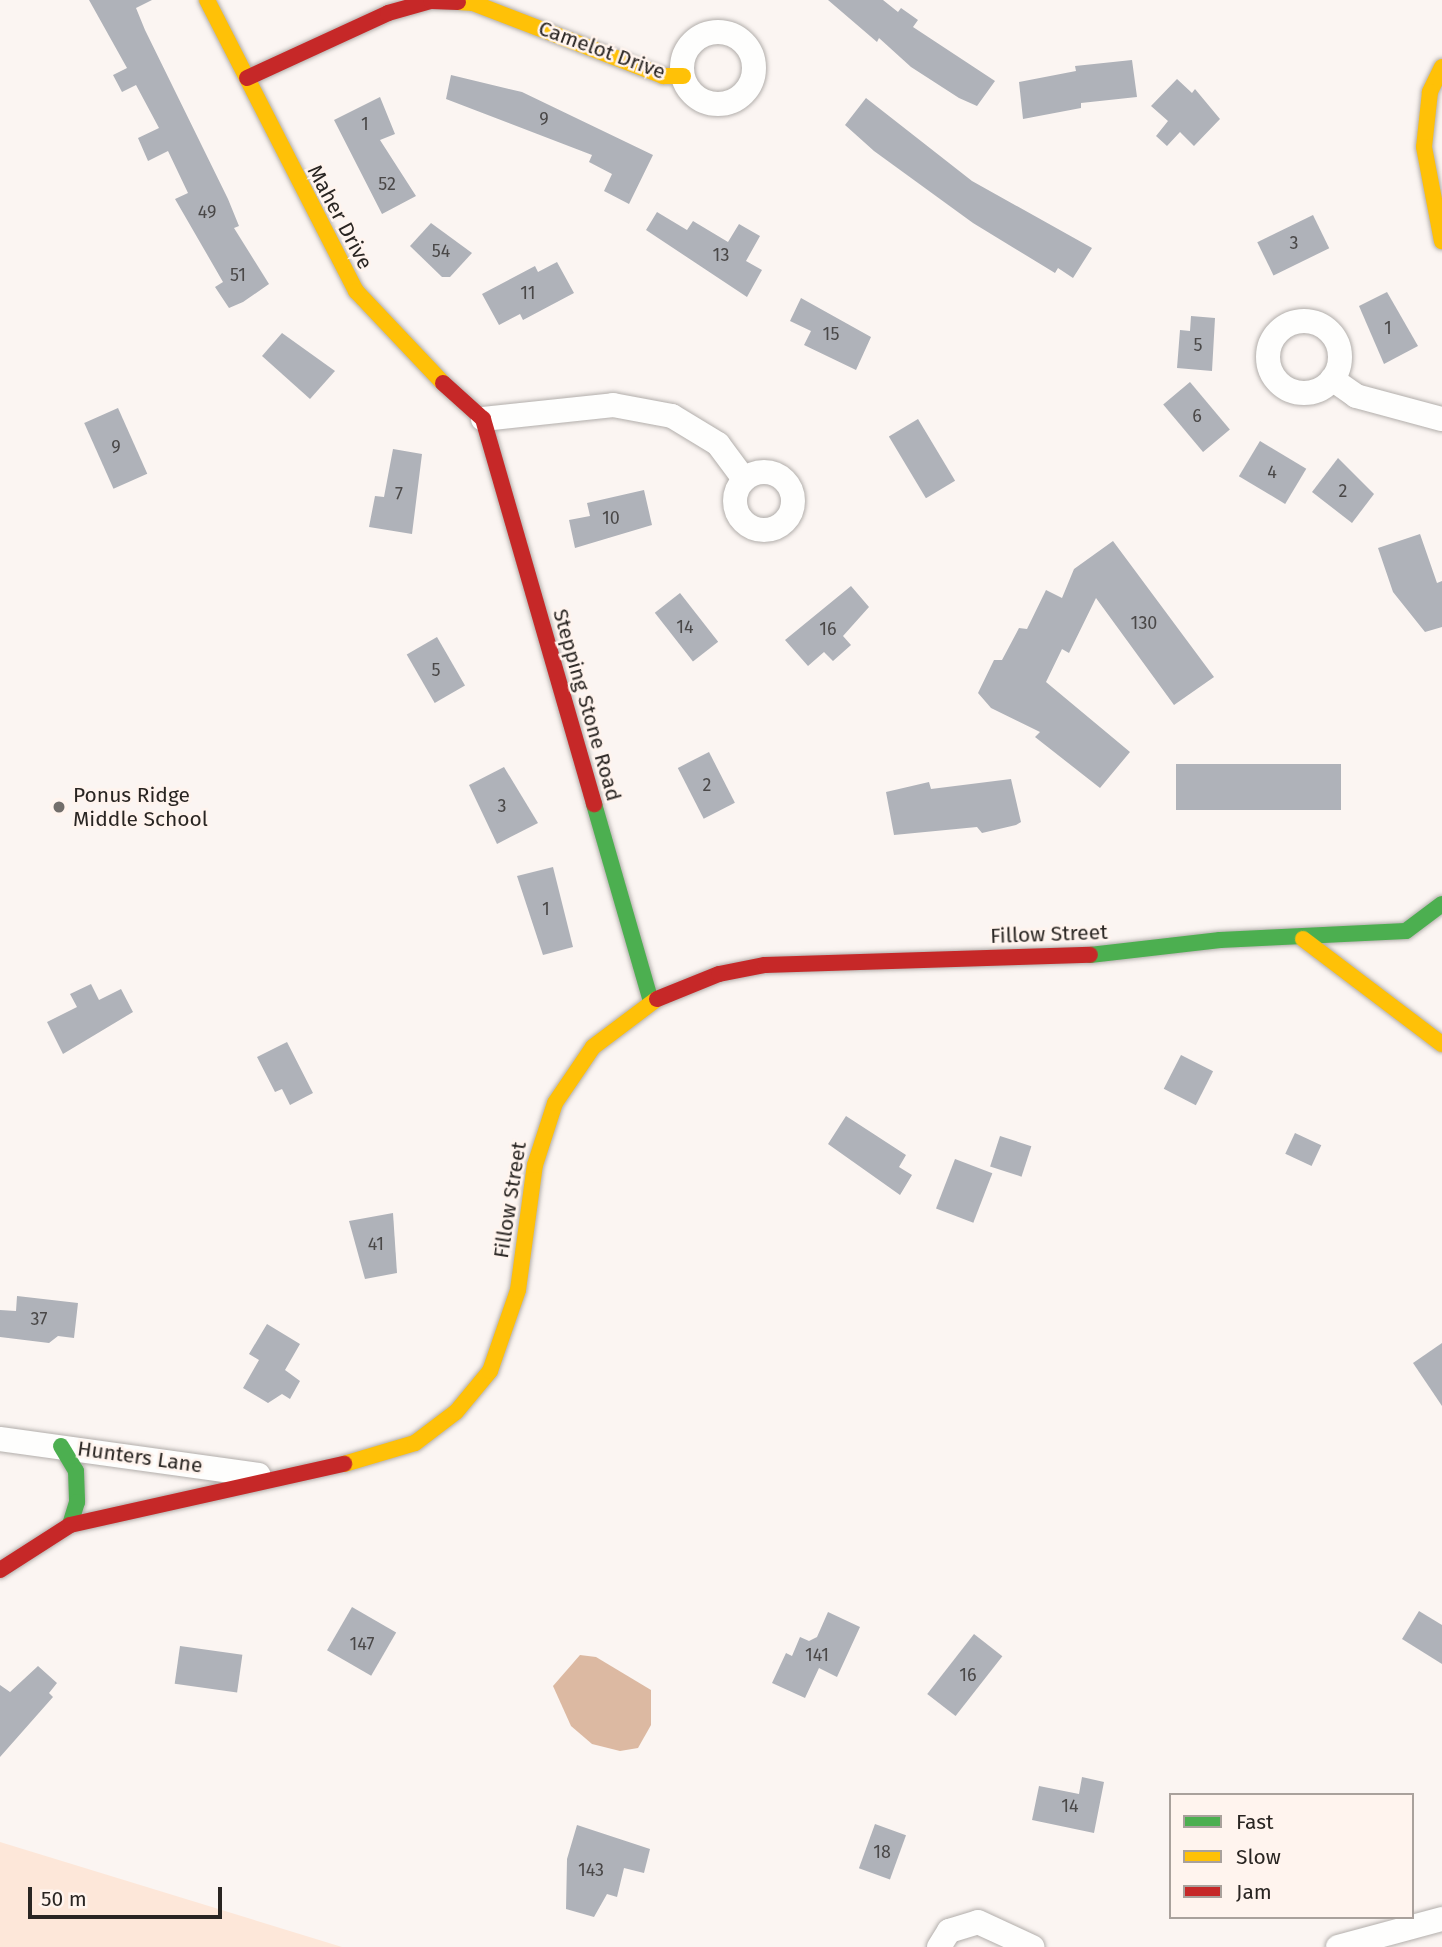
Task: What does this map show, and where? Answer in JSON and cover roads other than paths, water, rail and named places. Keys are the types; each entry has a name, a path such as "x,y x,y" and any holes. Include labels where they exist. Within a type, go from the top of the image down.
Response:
{"street":[{"name":"Maher Drive","path":"207,0 356,291 409,352 484,419"},
{"name":"Camelot Drive","path":"247,78 388,13 431,1 473,3 663,76 683,76"},
{"path":"1442,68 1430,92 1424,147 1442,241"},
{"path":"1332,379 1356,396 1442,419"},
{"path":"484,419 612,405 672,416 718,444 744,479"},
{"name":"Stepping Stone Road","path":"484,419 651,1002"},
{"name":"Fillow Street","path":"0,1570 70,1525 279,1478 357,1464 415,1443 478,1388 513,1314 532,1177 551,1111 593,1047 651,1002 719,974 765,965 1094,955 1220,940 1303,939 1406,931 1442,904"},
{"path":"1303,939 1442,1044"},
{"name":"Hunters Lane","path":"0,1439 279,1478"},
{"path":"61,1446 76,1471 77,1502 70,1525"},
{"path":"1338,1947 1442,1919"},
{"path":"939,1947 949,1931 978,1922 1032,1947"}],"place":[{"name":"Ponus Ridge Middle School","path":"59,807"}]}
